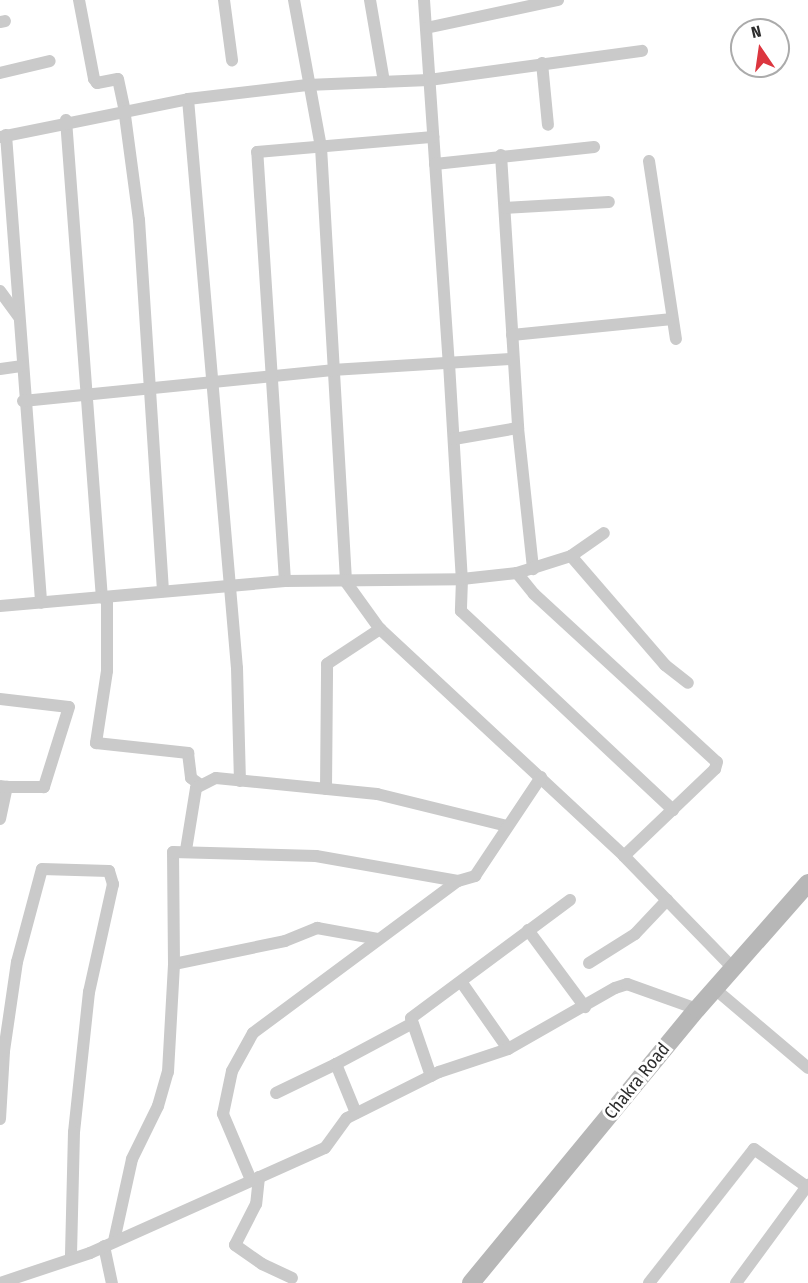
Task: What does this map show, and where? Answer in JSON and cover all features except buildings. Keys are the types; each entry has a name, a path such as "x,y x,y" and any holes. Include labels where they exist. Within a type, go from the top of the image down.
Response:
{"main road":[{"name":"Chakra Road","path":"471,1283 697,1009 808,883"}],"street":[{"path":"224,0 232,60"},
{"path":"294,0 307,85 321,147 332,370 346,582 380,629 624,856 734,969"},
{"path":"370,0 384,82"},
{"path":"424,0 454,439 462,579 459,604 464,616 673,810"},
{"path":"426,28 558,0"},
{"path":"83,1 95,81 118,79 124,108 139,220 163,591"},
{"path":"41,603 3,136 124,108 188,99 307,85 429,80 642,51"},
{"path":"0,73 50,61"},
{"path":"542,63 548,125"},
{"path":"188,99 210,382 237,668 240,781"},
{"path":"66,120 105,597 107,671 96,743 188,753 191,778 198,783"},
{"path":"285,580 257,153 433,137"},
{"path":"435,164 501,155 594,147"},
{"path":"501,155 518,428 533,569"},
{"path":"649,161 676,339"},
{"path":"505,208 609,202"},
{"path":"0,291 18,316"},
{"path":"512,335 672,319"},
{"path":"23,401 332,370 513,359"},
{"path":"0,369 21,366"},
{"path":"454,439 518,428"},
{"path":"0,606 285,580 346,582 462,579 517,573 571,556 604,533"},
{"path":"571,556 665,665 688,683"},
{"path":"517,573 534,594 717,762 715,769 624,856"},
{"path":"326,789 327,664 380,629"},
{"path":"0,699 69,707 44,787 4,786 0,819"},
{"path":"292,1278 262,1264 236,1245 256,1204 255,1178 223,1114 232,1071 253,1033 458,881 475,876 541,777"},
{"path":"198,783 216,778 377,794 507,826"},
{"path":"186,850 198,783"},
{"path":"112,1283 109,1243 132,1159 158,1106 168,1072 174,964 170,861 172,852 186,850 316,856 458,881"},
{"path":"0,1119 4,1051 17,962 42,869 110,871 113,884 89,992 74,1132 71,1257"},
{"path":"431,1076 411,1024 411,1018 462,983 528,930 570,900"},
{"path":"589,963 635,934 667,900"},
{"path":"174,964 285,941 316,928 379,939"},
{"path":"528,930 585,1007"},
{"path":"462,983 508,1049"},
{"path":"0,1283 109,1243 325,1148 347,1118 431,1076 508,1049 627,984 697,1009"},
{"path":"715,989 808,1068"},
{"path":"276,1093 411,1024"},
{"path":"336,1064 357,1113"},
{"path":"649,1283 754,1149 807,1186 736,1283"}]}
